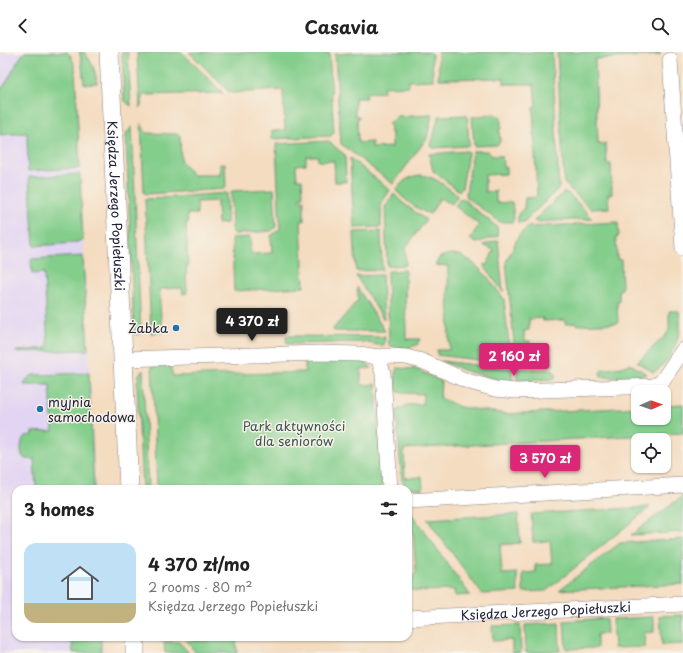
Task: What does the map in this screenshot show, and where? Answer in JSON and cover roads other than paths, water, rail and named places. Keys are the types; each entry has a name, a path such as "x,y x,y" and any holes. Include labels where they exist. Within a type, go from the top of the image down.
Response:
{"street":[{"name":"Księdza Jerzego Popiełuszki","path":"109,52 129,485"},
{"path":"670,60 683,248"},
{"path":"124,359 320,353 359,354 378,357 406,357 422,361 467,381 495,389 516,391 654,386 662,381 683,350"},
{"path":"378,357 383,372 390,485"},
{"path":"412,500 683,485"},
{"name":"Księdza Jerzego Popiełuszki","path":"412,618 683,604"},
{"path":"135,641 135,653"}],"place":[{"name":"Żabka","path":"176,328"},
{"name":"myjnia samochodowa","path":"40,409"}],"park label":[{"name":"Park aktywności dla seniorów","path":"294,434"}]}
